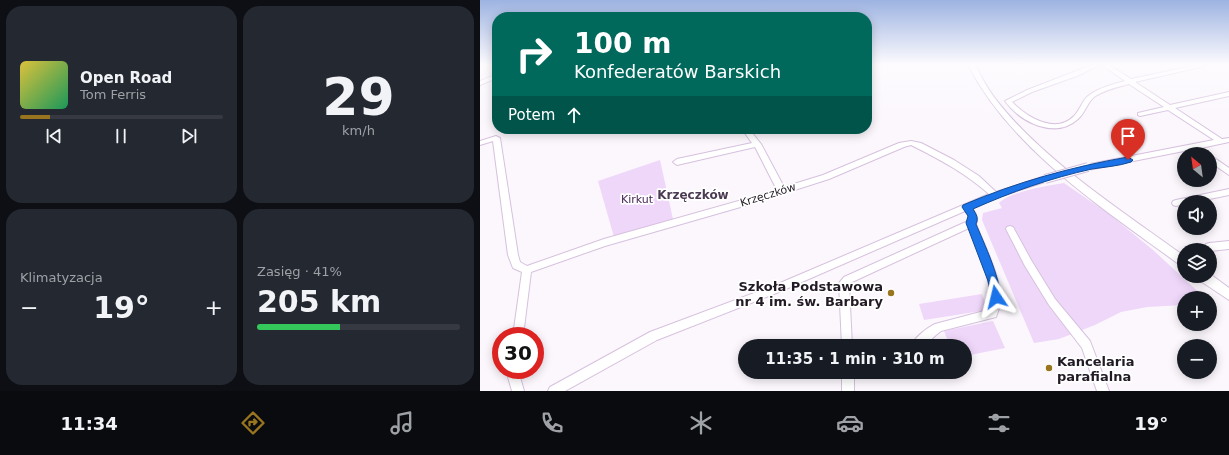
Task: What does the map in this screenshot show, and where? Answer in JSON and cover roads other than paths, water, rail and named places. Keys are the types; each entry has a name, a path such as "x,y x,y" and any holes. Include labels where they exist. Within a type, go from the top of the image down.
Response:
{"main road":[{"path":"980,83 994,104 1018,132 1052,162 1177,257"},
{"path":"1213,283 1229,295"}],"street":[{"path":"1050,83 1008,101 1013,107 1040,124 1046,127 1052,127 1075,119 1090,97 1122,83"},
{"path":"1131,83 1220,141"},
{"path":"1140,114 1229,94"},
{"path":"749,134 757,144 782,191"},
{"path":"480,143 496,138 513,256 516,265 527,270 519,327"},
{"path":"554,391 654,336 776,289 995,195 1045,178 1088,167 1229,140"},
{"name":"Krzęczków","path":"527,270 604,243 826,177 902,145 911,143 951,162 976,178 995,195"},
{"path":"677,162 757,144"},
{"path":"1217,163 1229,172"},
{"path":"1176,203 1229,192"},
{"path":"923,339 939,327 992,314 995,310 993,281 971,223 973,221 972,216 967,207"},
{"path":"847,339 844,283 847,280 971,223"},
{"path":"1010,229 1028,263 1052,302 1086,345 1103,391"},
{"path":"1217,247 1229,245"},
{"path":"514,379 518,391"},
{"path":"848,379 848,391"}],"place":[{"name":"Szkoła Podstawowa nr 4 im. św. Barbary","path":"891,293"},
{"name":"Kancelaria parafialna","path":"1049,368"}],"district":[{"name":"Krzęczków","path":"693,195"}],"park label":[{"name":"Kirkut","path":"637,199"}]}
